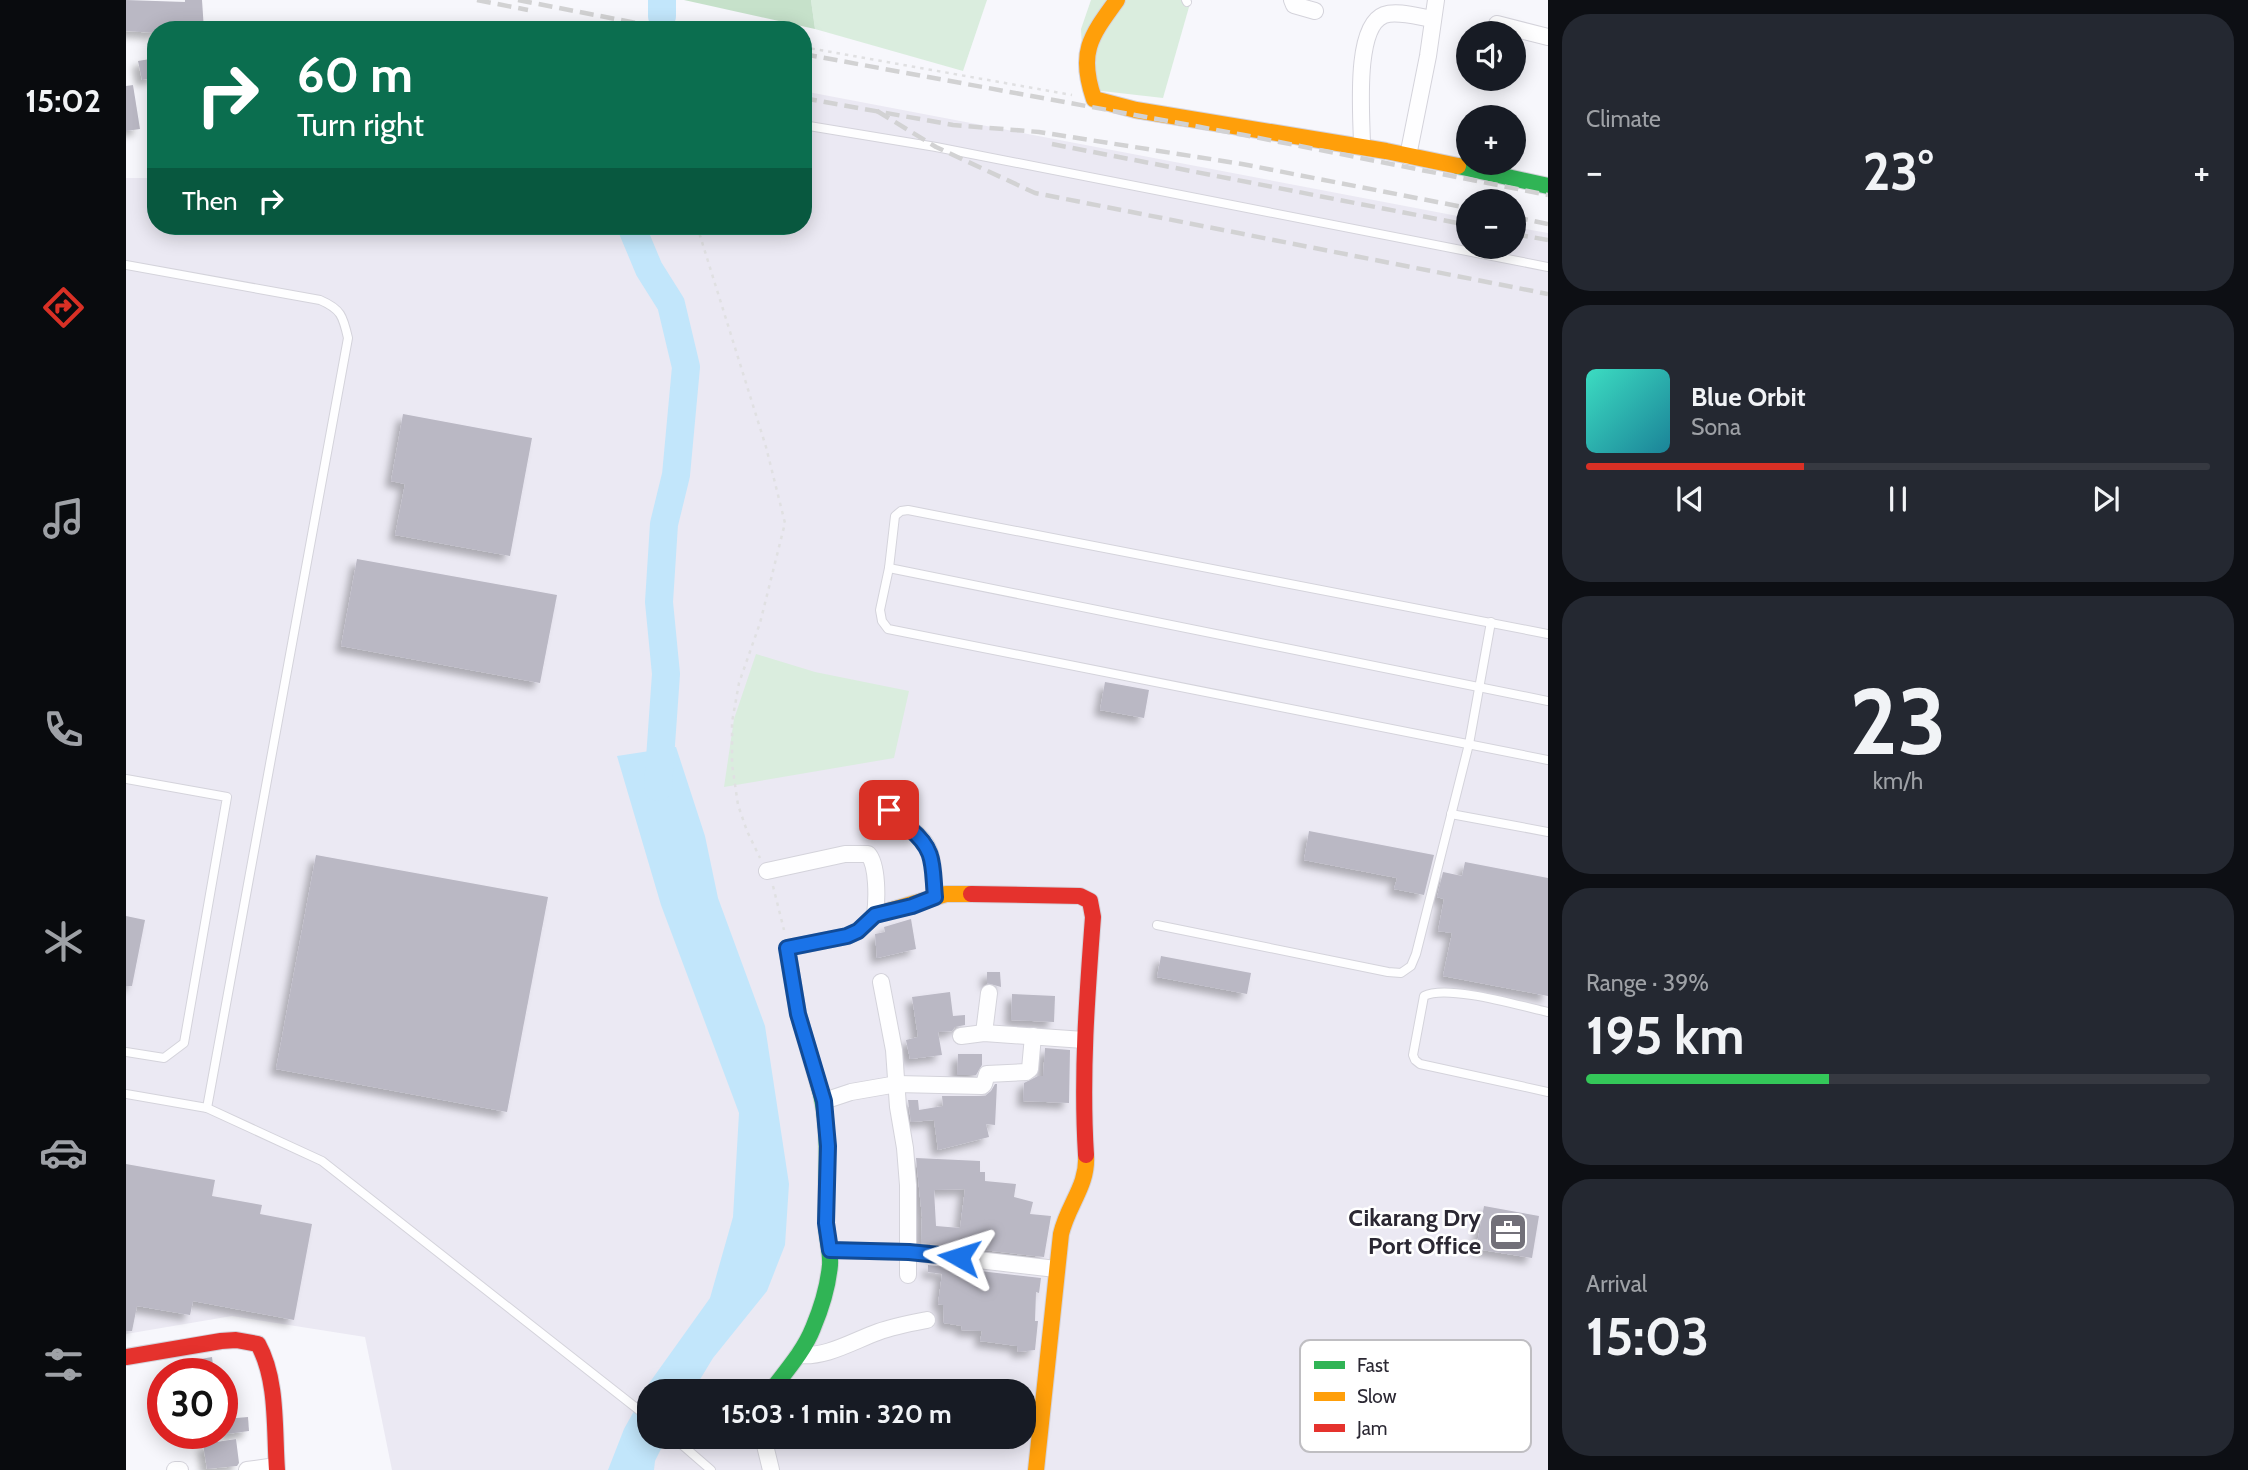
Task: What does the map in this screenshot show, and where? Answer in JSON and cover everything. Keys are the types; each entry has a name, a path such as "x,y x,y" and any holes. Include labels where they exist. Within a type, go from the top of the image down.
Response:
{"street":[{"path":"1117,0 1089,39 1086,51 1086,78 1094,99 1136,110 1546,180"},
{"path":"1292,0 1294,5 1315,11"},
{"path":"1408,156 1436,0"},
{"path":"1362,147 1363,58 1370,29 1383,15 1433,19"},
{"path":"1526,31 1548,37"},
{"path":"888,799 891,814 926,844 932,865 935,897"},
{"path":"767,871 845,854 868,854 873,862 875,915"},
{"path":"780,1379 798,1355 819,1314 827,1285 830,1250 826,1223 828,1146 824,1101 798,1014 787,948 853,934 875,915 935,897 962,893 1080,896 1090,901 1093,936 1084,1040 1083,1109 1087,1168 1084,1182 1065,1216 1056,1269 1036,1470"},
{"path":"881,982 894,1050 898,1107 905,1148 908,1185 908,1275"},
{"path":"984,1033 989,993"},
{"path":"961,1036 984,1033 1084,1040"},
{"path":"824,1101 851,1092 897,1084 982,1086 987,1074 1026,1072 1032,1063 1033,1036"},
{"path":"830,1250 909,1252 1056,1269"},
{"path":"798,1355 825,1353 878,1332 927,1320"},
{"path":"126,1357 222,1341 236,1340 258,1344 265,1355 270,1382 276,1468 247,1470"},
{"path":"766,1449 771,1470"}],"lane":[{"path":"812,126 936,147 1548,267"},
{"path":"126,265 320,300 334,306 344,318 348,338 207,1108"},
{"path":"1548,634 908,510 895,516 889,568 880,610 887,629 1548,760"},
{"path":"889,568 1548,701"},
{"path":"1157,925 1401,973 1411,966 1468,744 1491,622"},
{"path":"126,779 227,797 184,1043 164,1058 126,1052"},
{"path":"1451,814 1548,832"},
{"path":"1548,1012 1454,992 1429,993 1424,996 1413,1055 1420,1064 1548,1092"},
{"path":"126,1094 207,1108 322,1161 637,1408"},
{"path":"688,1449 711,1470"}],"path":[{"path":"812,49 1094,99"},
{"path":"700,235 766,447 784,519 760,623 739,683 731,739 738,805 776,897 787,948"}],"shaded area":[{"path":"812,93 1456,216 1456,259 1526,259 1526,229 1548,233 1548,1470 392,1470 365,1337 232,1316 126,1334 126,178 147,178 147,235 812,235"}],"green space":[{"path":"684,0 811,0 815,29 812,28 812,21 779,21"},
{"path":"811,0 987,0 963,71 815,29"},
{"path":"1091,0 1191,0 1163,98 1084,89 1081,29"},
{"path":"756,654 815,672 909,691 894,758 724,787 734,719"}],"water":[{"path":"676,747 705,836 718,898 765,1026 789,1184 785,1245 767,1291 713,1358 700,1379 652,1379 710,1298 733,1217 739,1113 661,905 617,756"},
{"path":"637,1406 637,1449 661,1449 654,1470 608,1470 624,1429"}],"building":[{"path":"126,0 202,0 203,21 147,21 147,32 126,31"},
{"path":"147,60 147,79 142,80 138,61"},
{"path":"133,85 140,129 126,131 126,86"},
{"path":"403,414 532,438 510,556 395,535 405,484 391,481"},
{"path":"357,559 557,595 540,683 341,646"},
{"path":"1105,682 1149,690 1144,718 1100,710"},
{"path":"1309,831 1434,855 1424,895 1394,889 1397,878 1304,860"},
{"path":"316,855 548,897 507,1112 276,1069"},
{"path":"1465,862 1548,878 1548,996 1443,976 1452,933 1438,931 1444,899 1437,897 1443,872 1462,876"},
{"path":"126,916 145,920 132,986 126,986"},
{"path":"911,919 916,949 877,958 875,934 885,932 884,927"},
{"path":"1161,956 1251,973 1247,994 1157,977"},
{"path":"987,972 1000,972 1001,987 987,983"},
{"path":"950,992 953,1016 965,1015 965,1025 955,1027 952,1031 938,1032 942,1055 910,1059 906,1040 918,1037 912,997"},
{"path":"1012,994 1055,996 1054,1022 1011,1020"},
{"path":"1045,1048 1070,1050 1069,1103 1023,1101 1024,1083 1043,1076"},
{"path":"958,1054 982,1054 982,1065 976,1075 957,1075"},
{"path":"995,1084 995,1125 986,1124 989,1137 938,1150 934,1120 911,1122 908,1100 918,1100 919,1110 943,1106 942,1096 985,1096"},
{"path":"916,1158 980,1161 980,1172 985,1172 985,1181 1016,1184 1014,1197 1033,1202 1030,1214 1051,1216 1044,1257 921,1243 922,1217","holes":["965,1189 960,1228 936,1226 934,1190"]},
{"path":"126,1164 215,1180 212,1196 262,1205 260,1214 312,1224 294,1320 193,1301 190,1315 137,1306 132,1331 126,1331"},
{"name":"Cikarang Dry Port Office","path":"1484,1206 1539,1216 1532,1258 1476,1249"},
{"path":"928,1265 1041,1278 1039,1293 1036,1292 1035,1321 1038,1321 1035,1350 1018,1352 1017,1346 980,1341 982,1331 961,1330 962,1326 944,1323 943,1305 938,1304 942,1274 928,1272"},
{"path":"248,1417 249,1431 238,1432 238,1418"},
{"path":"204,1449 237,1449 237,1466 207,1469"}],"waterway":[{"path":"662,0 662,16"},
{"path":"635,235 649,269 671,304 686,367 676,475 664,524 659,602 666,674 658,787"}],"railway":[{"path":"477,0 528,10"},
{"path":"518,0 626,21"},
{"path":"812,56 1244,135 1548,195"},
{"path":"812,100 953,125 1039,132 1242,164 1456,206"},
{"path":"877,111 936,147 1035,193 1548,294"},
{"path":"1052,144 1456,223"},
{"path":"1526,219 1548,224"},
{"path":"1526,236 1548,240"}],"traffic: fast":[{"path":"1498,175 1548,186"},
{"path":"780,1379 805,1345 816,1321 829,1273 826,1222 827,1152 825,1118 818,1083"}],"traffic: slow":[{"path":"1117,0 1089,46 1087,69 1094,99 1136,110 1386,151 1456,166"},
{"path":"818,1083 798,1014 787,948 847,936 858,931 875,915 946,894 971,894"},
{"path":"1036,1470 1061,1234 1081,1186 1086,1155"}],"traffic: jam":[{"path":"971,894 1080,896 1090,901 1093,917 1084,1065 1086,1155"},
{"path":"126,1357 221,1341 236,1340 258,1344 272,1389 277,1470"}],"place":[{"name":"Cikarang Dry Port Office","path":"1508,1232"}],"route":[{"path":"889,810 895,819 926,844 932,865 935,897 875,915 853,934 787,948 798,1014 824,1101 828,1146 826,1223 830,1250 909,1252 959,1257"}]}
